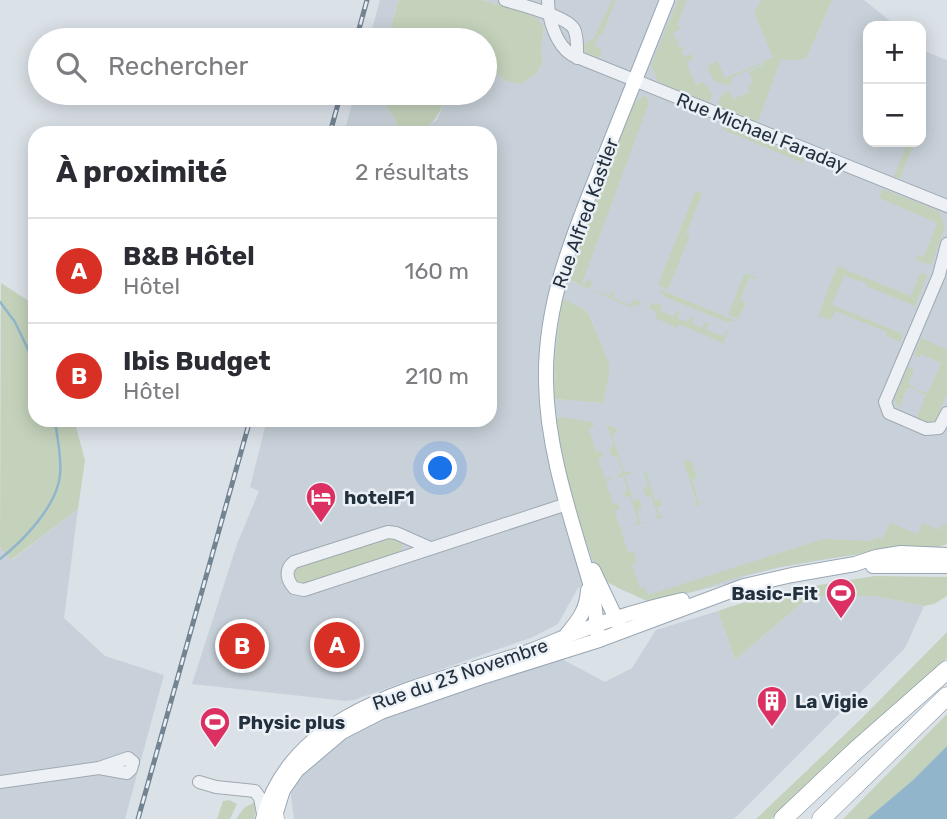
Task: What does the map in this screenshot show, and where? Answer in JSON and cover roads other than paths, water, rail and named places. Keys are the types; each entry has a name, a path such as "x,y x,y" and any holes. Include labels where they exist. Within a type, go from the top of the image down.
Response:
{"highway":[{"path":"783,819 947,670"},
{"path":"821,819 947,696"},
{"path":"798,819 879,740 917,698"}],"main road":[{"name":"Rue Alfred Kastler","path":"599,640 591,585 550,433 546,367 551,313 568,248 667,0"},
{"path":"269,817 282,790 297,770 342,732 381,712 573,641 596,625 620,625 677,610 732,590 792,575 855,564 876,557 901,553 947,555"},
{"name":"Rue Alfred Kastler","path":"583,554 600,582 620,625"},
{"path":"855,564 947,566"},
{"path":"573,641 587,603 587,575"},
{"path":"573,641 599,640 620,625"},
{"name":"Rue du 23 Novembre","path":"269,817 275,785 281,775 318,736 344,718 386,698 532,651 573,641"}],"street":[{"path":"505,0 568,23 573,28 577,58"},
{"path":"548,0 550,15 562,47 577,58"},
{"name":"Rue Michael Faraday","path":"577,58 947,206"},
{"path":"947,244 940,263 944,273 886,396 885,405 892,414 930,430 939,428 947,413"},
{"path":"430,548 388,532 294,562 288,567 287,574 294,588 304,590 567,504"},
{"path":"0,782 99,768"},
{"path":"199,782 216,787 255,791 269,817"}],"water":[{"path":"947,746 947,819 867,819 913,780"}],"waterway":[{"path":"0,302 15,322 28,349"},
{"path":"0,559 38,522 53,499 60,475 56,427"}],"railway":[{"path":"359,28 367,0"},
{"path":"332,126 338,105"},
{"path":"138,819 248,427"}],"place":[{"name":"hotelF1","path":"321,524"},
{"name":"Basic-Fit","path":"841,620"},
{"name":"B&B Hôtel","path":"337,645"},
{"name":"Ibis Budget","path":"242,646"},
{"name":"La Vigie","path":"772,728"},
{"name":"Physic plus","path":"215,749"}]}
